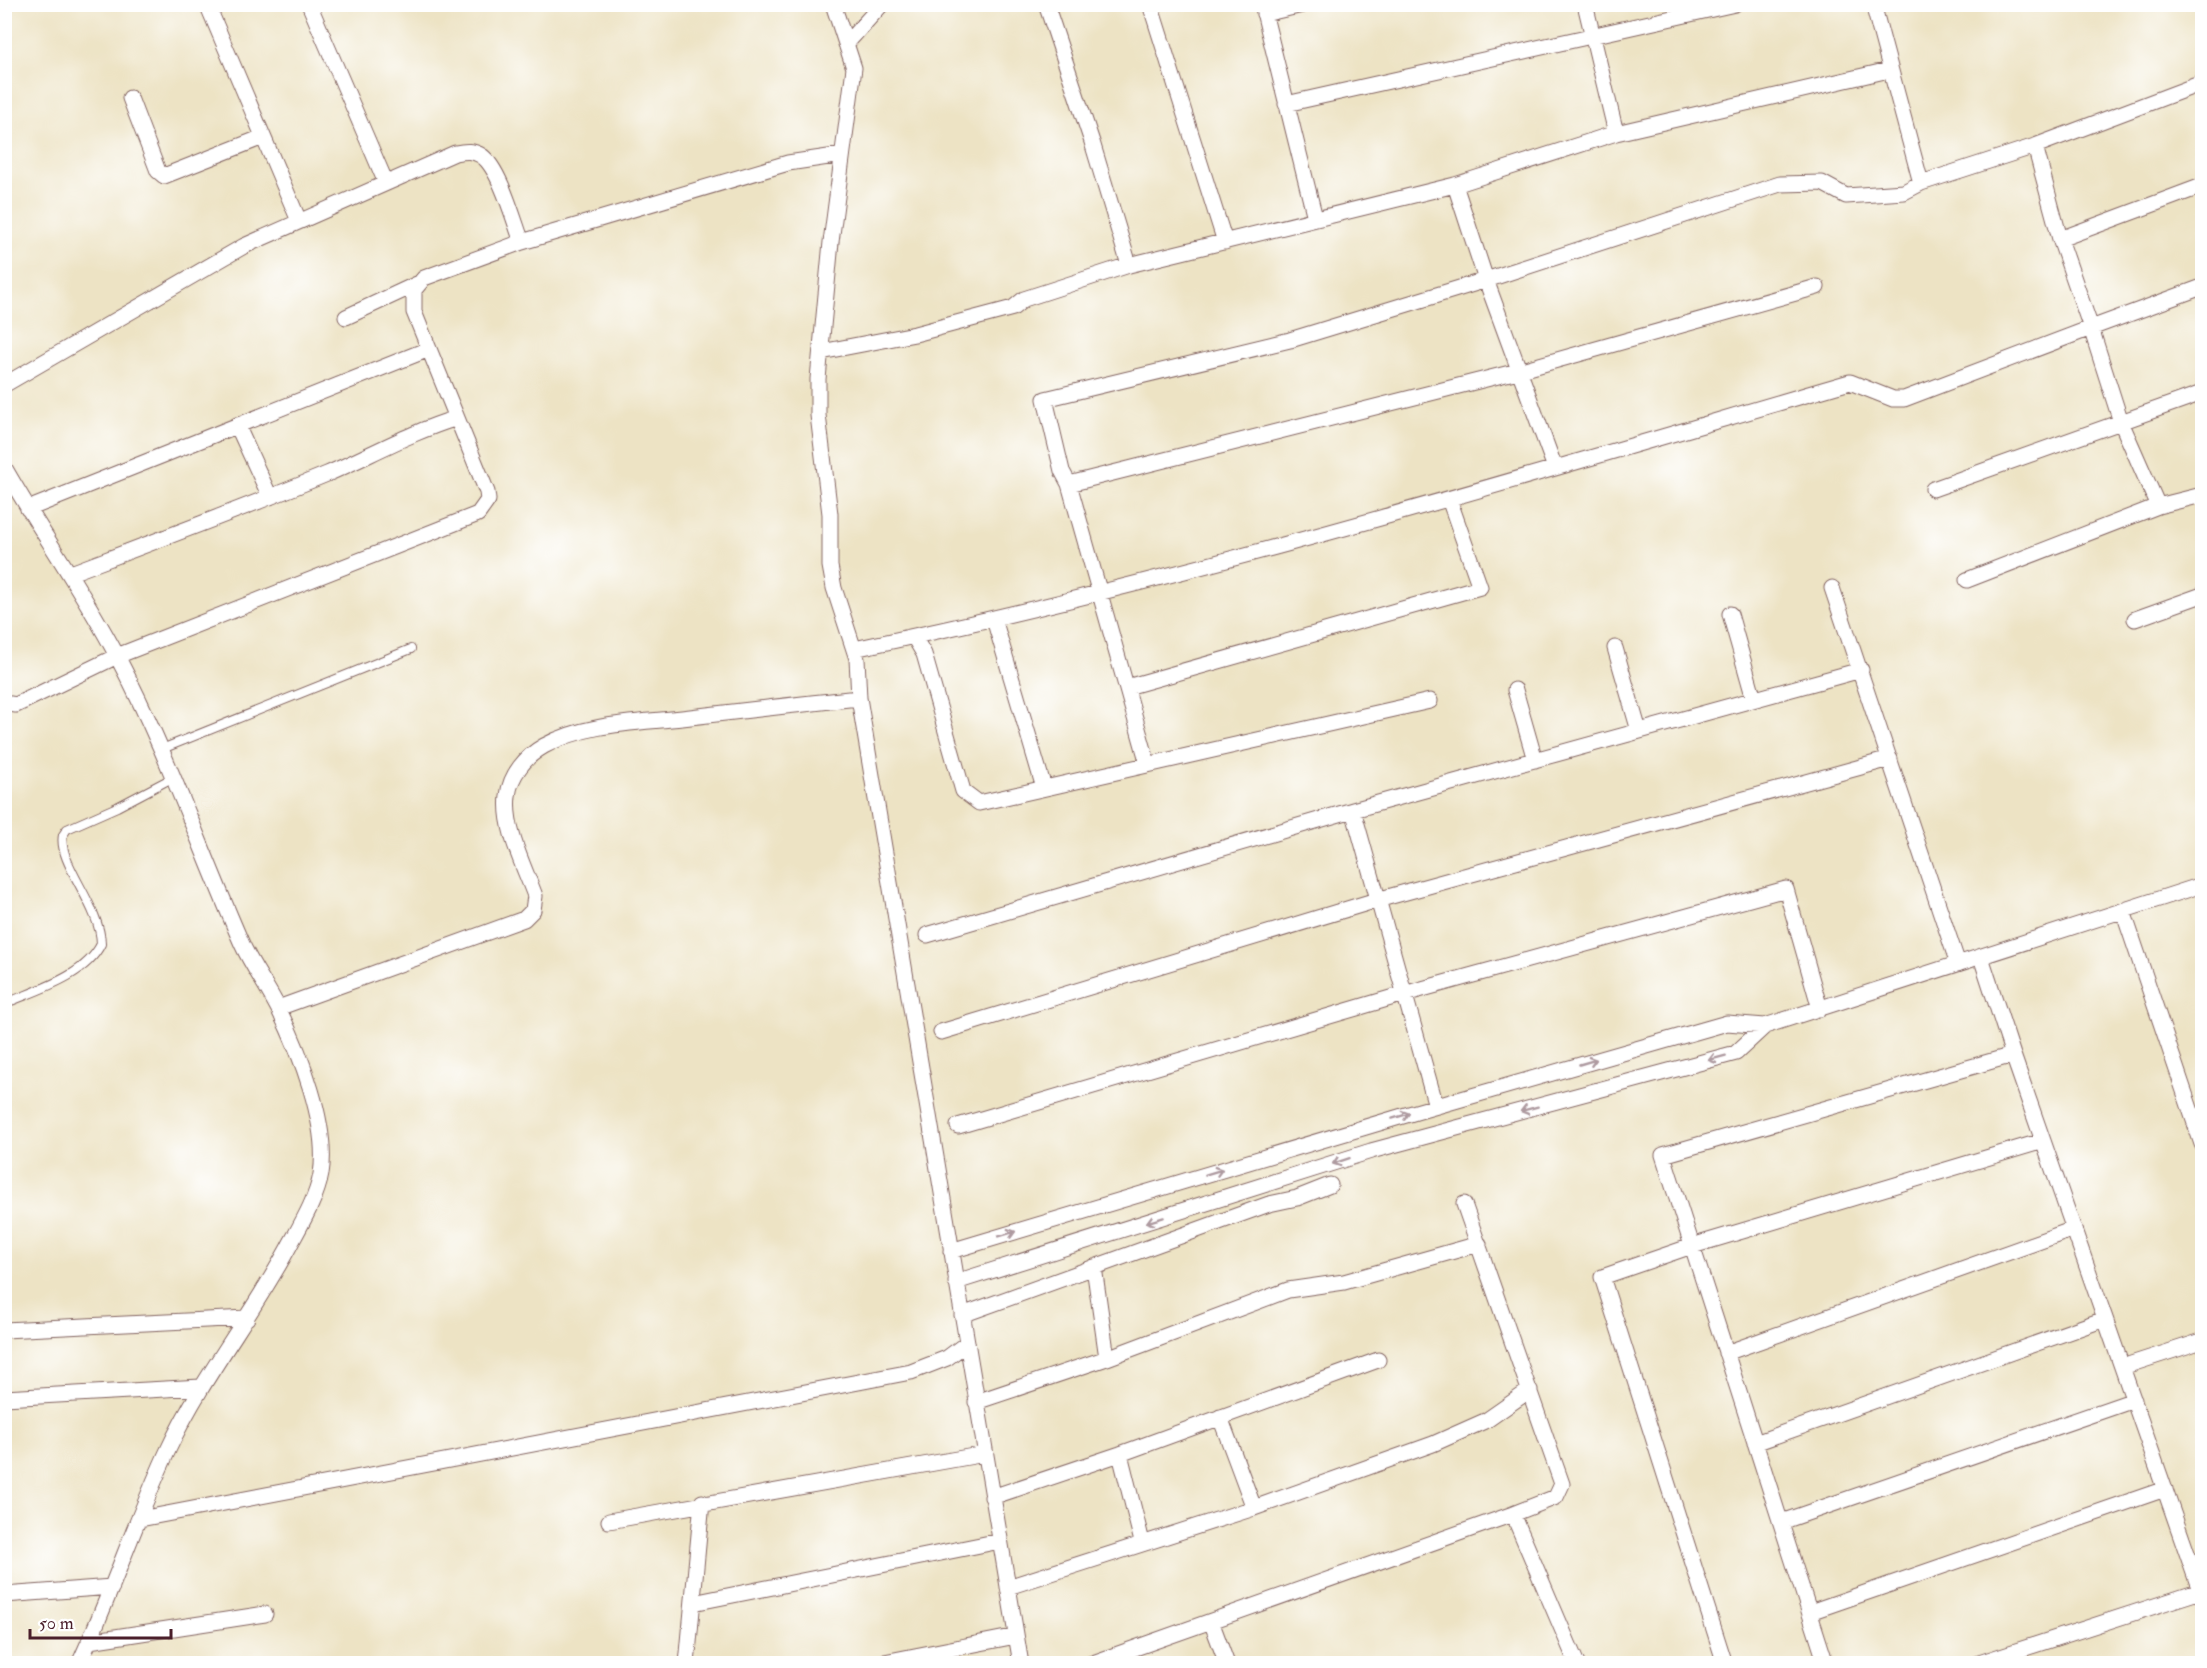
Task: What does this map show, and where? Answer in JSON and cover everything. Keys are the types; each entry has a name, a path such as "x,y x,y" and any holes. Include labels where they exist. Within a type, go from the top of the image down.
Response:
{"street":[{"path":"207,4 299,221"},
{"path":"309,4 386,183"},
{"path":"833,4 854,68 842,155 821,352 818,415 830,514 830,566 834,588 854,649 859,698 1021,1664"},
{"path":"846,44 882,4"},
{"path":"1046,4 1130,265"},
{"path":"1150,4 1225,242"},
{"path":"1307,4 1263,9 1314,218"},
{"path":"1585,4 1616,133"},
{"path":"1286,104 1591,34 1735,4"},
{"path":"1873,4 1921,183"},
{"path":"821,352 915,334 1013,308 1024,299 1130,265 1455,185 1616,133 1889,70"},
{"path":"1148,764 1069,484 1062,471 1045,399 1290,340 1486,280 1780,184 1822,183 1846,196 1904,192 1921,183 2035,146 2202,83"},
{"path":"130,98 158,171 164,176 263,137"},
{"path":"2035,146 2060,239 2121,422 2158,506"},
{"path":"4,385 244,246 455,153 466,150 477,153 494,170 522,242"},
{"path":"346,316 417,284 424,278 522,242 788,163 842,155"},
{"path":"1455,185 1518,371 1555,468"},
{"path":"2060,239 2202,186"},
{"path":"4,703 16,705 117,656 478,514 488,500 487,492 414,312 413,299 417,284"},
{"path":"1069,484 1518,371 1817,287"},
{"path":"854,649 994,619 1449,499 1850,382 1893,399 1904,399 2202,287"},
{"path":"28,509 429,349"},
{"path":"1933,489 2202,393"},
{"path":"71,573 270,497 329,473 408,435 457,418"},
{"path":"237,425 270,497"},
{"path":"4,466 11,492 28,509 71,573 117,656 162,748 243,945 278,1008 312,1095 322,1140 320,1175 299,1228 271,1282 201,1387 169,1448 79,1664"},
{"path":"1967,580 2158,506 2202,495"},
{"path":"1127,687 1480,587 1449,499"},
{"path":"1832,588 1958,964"},
{"path":"2134,619 2202,595"},
{"path":"1730,614 1754,699"},
{"path":"994,619 1044,788"},
{"path":"914,637 924,654 963,791 979,803 1430,701"},
{"path":"1615,648 1639,731"},
{"path":"927,935 1353,810 1861,670"},
{"path":"1515,690 1535,760"},
{"path":"278,1008 524,919 533,910 535,896 507,816 508,795 513,778 523,763 544,746 572,734 617,725 859,698"},
{"path":"942,1032 1377,900 1890,759"},
{"path":"1353,810 1436,1106"},
{"path":"951,1251 1436,1106 1727,1023 1765,1026 2202,885"},
{"path":"958,1126 1404,994 1786,889 1820,1009"},
{"path":"2124,911 2202,1144"},
{"path":"1976,1664 2202,1593 2013,1055 1981,957"},
{"path":"956,1282 1371,1151 1736,1053 1765,1026"},
{"path":"1826,1664 1663,1155 2013,1055"},
{"path":"1725,1664 1602,1277 1692,1246 2043,1141"},
{"path":"962,1315 1269,1204 1297,1198 1330,1185"},
{"path":"1090,1664 1124,1658 1211,1621 1556,1497 1562,1484 1464,1204"},
{"path":"1726,1353 2074,1229"},
{"path":"976,1402 1107,1358 1288,1290 1344,1282 1479,1244"},
{"path":"1094,1267 1107,1358"},
{"path":"4,1330 247,1318"},
{"path":"1755,1443 2105,1319"},
{"path":"2122,1367 2202,1341"},
{"path":"140,1519 911,1372 936,1363 967,1343"},
{"path":"993,1497 1120,1454 1378,1360"},
{"path":"4,1398 201,1387"},
{"path":"1008,1587 1142,1542 1254,1508 1461,1433 1487,1420 1530,1390"},
{"path":"1781,1522 2134,1400"},
{"path":"1220,1417 1254,1508"},
{"path":"609,1521 702,1502 985,1454"},
{"path":"1120,1454 1142,1542"},
{"path":"1810,1612 2165,1488"},
{"path":"687,1664 702,1502"},
{"path":"1513,1514 1577,1664"},
{"path":"693,1603 1000,1541"},
{"path":"4,1595 112,1587"},
{"path":"90,1641 265,1614"},
{"path":"1211,1621 1227,1664"},
{"path":"874,1664 1016,1636"}],"lane":[{"path":"162,748 411,649"},
{"path":"4,1004 70,974 88,962 101,945 92,906 63,849 63,834 67,829 145,793 175,776"}]}
